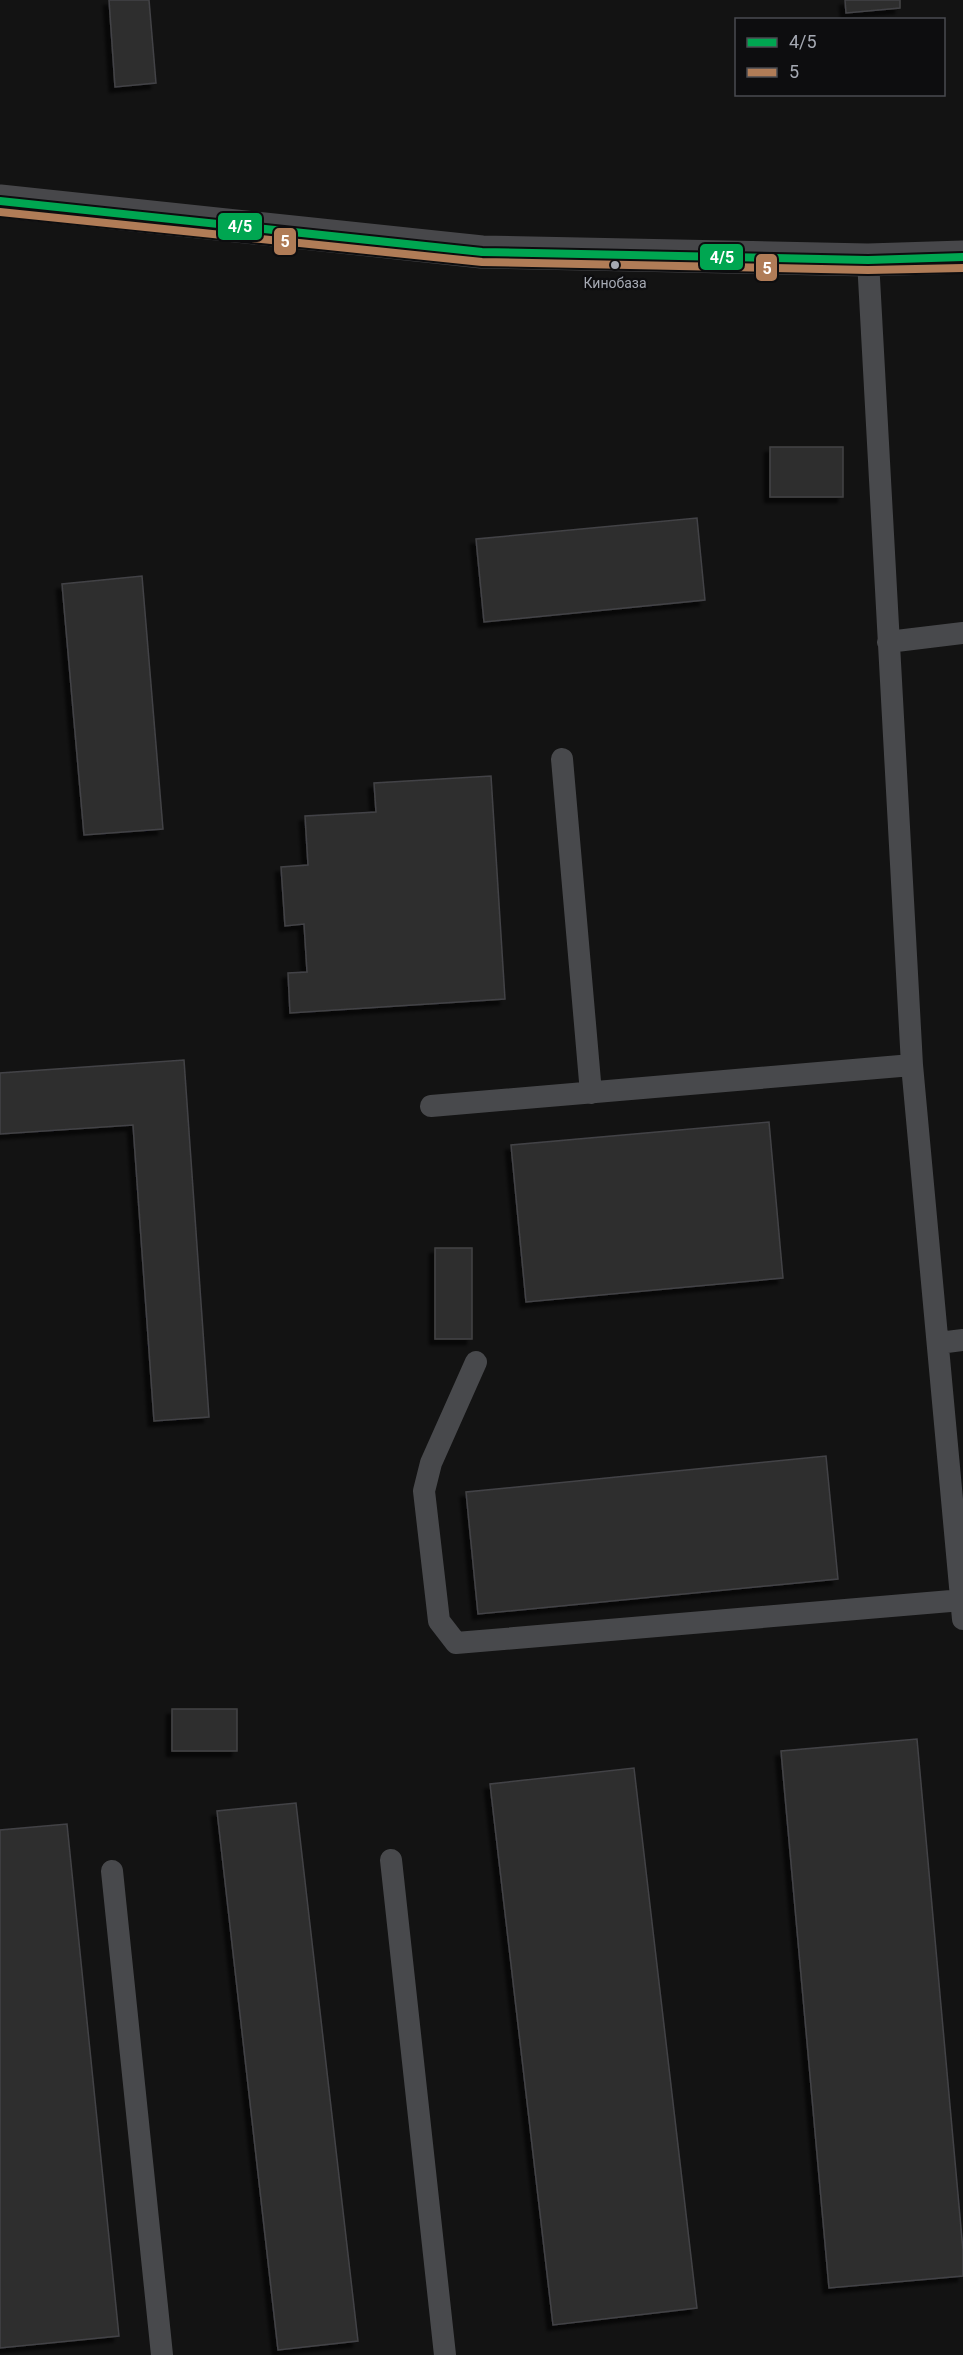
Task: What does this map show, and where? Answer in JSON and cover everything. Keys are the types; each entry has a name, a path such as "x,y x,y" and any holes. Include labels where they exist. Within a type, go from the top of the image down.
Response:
{"main road":[{"path":"0,201 482,252 868,260 963,257"}],"lane":[{"path":"476,1362 431,1463 424,1491 439,1622 456,1643 962,1607 912,1065 868,260"},
{"path":"888,642 963,633"},
{"path":"561,759 591,1093"},
{"path":"431,1106 912,1065"},
{"path":"939,1343 963,1341"},
{"path":"391,1860 445,2355"},
{"path":"112,1870 162,2355"}],"building":[{"path":"109,0 149,0 156,83 115,87"},
{"path":"845,0 900,0 900,8 846,13"},
{"path":"770,447 843,447 843,497 770,497"},
{"path":"697,518 705,600 484,622 476,539"},
{"path":"142,576 163,829 84,835 62,584"},
{"path":"491,776 505,999 290,1013 288,973 307,972 304,924 285,926 281,867 308,865 305,816 376,812 374,783"},
{"path":"184,1060 209,1417 154,1421 133,1125 0,1134 0,1073"},
{"path":"769,1122 783,1278 526,1302 511,1145"},
{"path":"435,1248 472,1248 472,1339 435,1339"},
{"path":"826,1456 838,1579 478,1614 466,1492"},
{"path":"172,1709 237,1709 237,1751 172,1751"},
{"path":"917,1739 963,2250 963,2276 829,2288 781,1751"},
{"path":"634,1768 697,2308 553,2325 490,1784"},
{"path":"296,1803 358,2341 278,2350 217,1811"},
{"path":"67,1824 119,2336 0,2348 0,1830"}],"transit line":[{"name":"4/5","path":"0,201 482,252 868,260 963,257"},
{"name":"5","path":"0,212 482,262 868,270 963,268"}],"place":[{"name":"Кинобаза","path":"615,265"}]}
